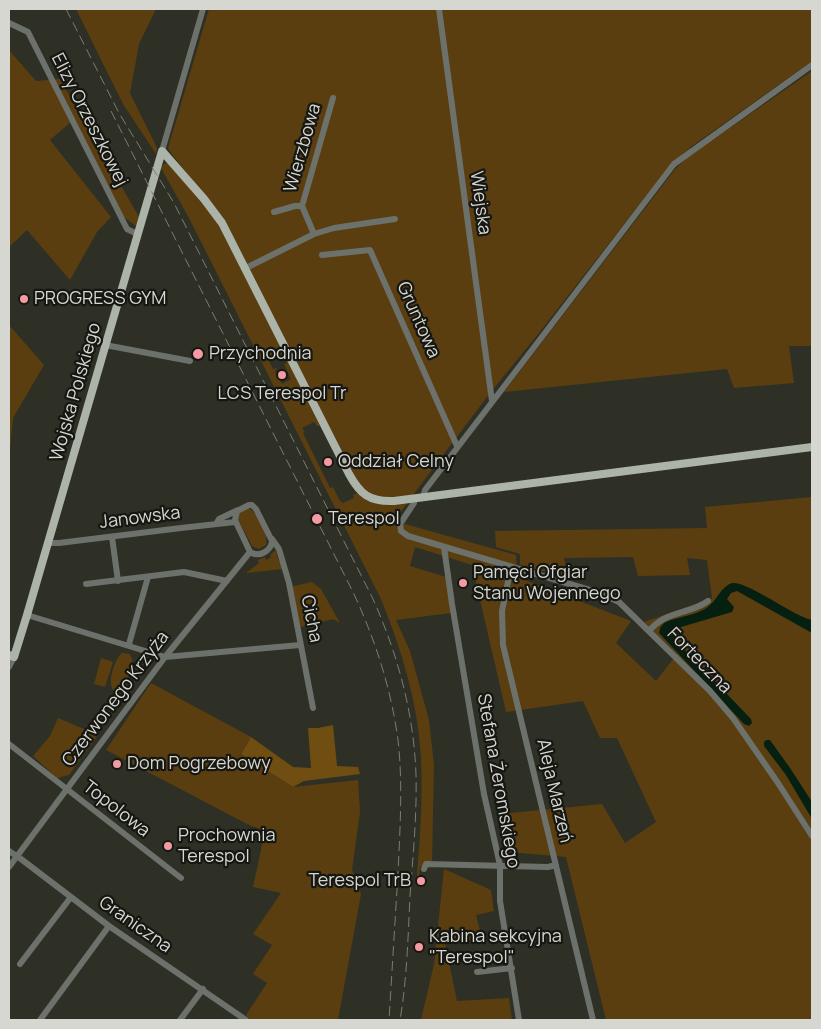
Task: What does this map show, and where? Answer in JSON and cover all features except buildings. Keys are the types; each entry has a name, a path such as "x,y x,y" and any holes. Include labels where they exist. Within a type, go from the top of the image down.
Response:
{"main road":[{"name":"Wojska Polskiego","path":"11,656 27,615 162,151"},
{"path":"162,151 171,159 219,218 354,484 366,495 378,500 394,501 812,447"}],"street":[{"name":"Wojska Polskiego","path":"162,151 203,9"},
{"name":"Wiejska","path":"439,9 492,401"},
{"name":"Elizy Orzeszkowej","path":"9,23 28,32 127,229 137,234"},
{"path":"423,497 425,490 458,446 674,164 812,65"},
{"name":"Wierzbowa","path":"314,234 302,206 333,98"},
{"name":"Wierzbowa","path":"274,212 302,206"},
{"path":"246,268 314,234 334,228 395,219"},
{"name":"Gruntowa","path":"322,255 370,250 458,446"},
{"path":"105,345 190,361"},
{"name":"Forteczna","path":"412,498 414,503 400,524 401,530 408,536 600,593 619,602 710,691 733,718 812,836"},
{"name":"Cicha","path":"239,510 249,505 254,506 279,549 313,708"},
{"path":"239,510 235,516 236,522 250,552 257,555 267,550 272,545 272,539"},
{"path":"216,524 219,519 239,510"},
{"name":"Janowska","path":"48,543 236,522"},
{"path":"112,537 118,581"},
{"name":"Stefana Żeromskiego","path":"444,547 453,613 484,794 500,865 500,901 519,1020"},
{"name":"Czerwonego Krzyża","path":"9,867 165,656 250,552"},
{"name":"Aleja Marzeń","path":"514,567 502,611 503,645 593,1020"},
{"path":"86,584 184,572 226,581"},
{"path":"129,644 148,577"},
{"path":"649,630 660,620 708,602"},
{"path":"27,615 165,656 300,645"},
{"name":"Wojska Polskiego","path":"9,667 11,656"},
{"name":"Topolowa","path":"9,744 181,878"},
{"name":"Graniczna","path":"9,851 109,926 246,1020"},
{"path":"424,869 426,864 548,867 556,865"},
{"path":"20,964 71,897"},
{"path":"40,1020 109,926"},
{"path":"477,972 512,968"},
{"path":"180,1020 203,989"}],"shaded area":[{"path":"76,9 156,9 139,44 130,93 157,148 156,154 123,104"},
{"path":"209,9 812,9 812,61 692,146 670,165 490,393 413,495 393,498 374,496 359,486 233,237 214,207 168,148"},
{"path":"9,50 36,81 60,79 139,217 136,226 125,218 116,207 72,121 50,140 111,217 97,232 70,280 27,230 9,247"},
{"path":"812,71 812,346 789,346 794,383 734,388 727,369 504,392 676,168 687,158"},
{"path":"167,163 206,207 221,228 286,357 279,356 269,361 273,369 277,368 275,371 282,384 291,379 284,364 287,363 287,360 320,426 317,426 314,422 302,428 305,432 303,433 330,488 333,487 340,501 343,503 354,498 353,495 357,493 375,503 408,502 394,521 516,555 517,577 631,621 616,643 656,681 677,654 644,622 712,598 707,560 687,558 690,575 638,576 633,557 564,558 569,578 520,565 520,554 496,547 495,531 707,528 705,507 812,497 812,1020 606,1020 566,857 509,852 500,814 602,804 625,843 656,822 617,738 600,738 583,701 506,712 472,565 415,547 410,566 446,577 451,613 396,620 410,651 429,720 434,765 432,863 420,867 419,876 417,876 422,773 421,758 412,696 395,636 380,597 189,218 161,168"},
{"path":"9,325 44,365 13,418 9,460"},
{"path":"248,508 255,514 266,536 266,545 259,549 252,546 238,519 238,514"},
{"path":"276,550 283,569 246,573 259,563 258,560 265,557 266,560"},
{"path":"312,582 321,589 340,623 333,619 297,628 289,587"},
{"path":"732,583 749,588 792,612 812,620 812,633 737,591 731,593 727,599 734,607 732,612 681,627 676,631 676,641 751,719 752,723 749,726 744,724 659,633 664,623 705,609 725,587"},
{"path":"122,653 130,654 133,662 125,687 120,692 113,690 111,676 114,665"},
{"path":"101,658 113,662 105,687 94,684"},
{"path":"151,683 251,737 241,754 293,787 358,780 360,812 352,870 361,894 338,1020 251,1020 246,1015 267,983 253,974 272,945 253,934 281,893 253,887 265,831 247,824 106,750"},
{"path":"58,718 98,735 69,775 57,778 33,756 50,736"},
{"path":"333,725 337,766 358,767 360,774 304,781 293,787 241,754 251,737 293,767 311,768 308,728"},
{"path":"766,740 770,740 812,802 812,819 786,775 764,746"},
{"path":"444,869 491,890 494,911 476,915 482,938 445,943 457,1001 509,998 512,1020 421,1020 434,964"}],"railway":[{"path":"66,9 119,113 174,203 373,599 397,663 412,730 416,775 407,958 400,1020"},
{"path":"111,111 353,592 381,664 398,740 401,806 389,1020"}],"place":[{"name":"PROGRESS GYM","path":"24,299"},
{"name":"Przychodnia","path":"198,354"},
{"name":"LCS Terespol Tr","path":"282,375"},
{"name":"Oddział Celny","path":"328,462"},
{"name":"Terespol","path":"317,519"},
{"name":"Pamęci Ofgiar Stanu Wojennego","path":"463,583"},
{"name":"Dom Pogrzebowy","path":"117,764"},
{"name":"Prochownia Terespol","path":"168,846"},
{"name":"Terespol TrB","path":"421,881"},
{"name":"Kabina sekcyjna \"Terespol\"","path":"419,947"}]}
